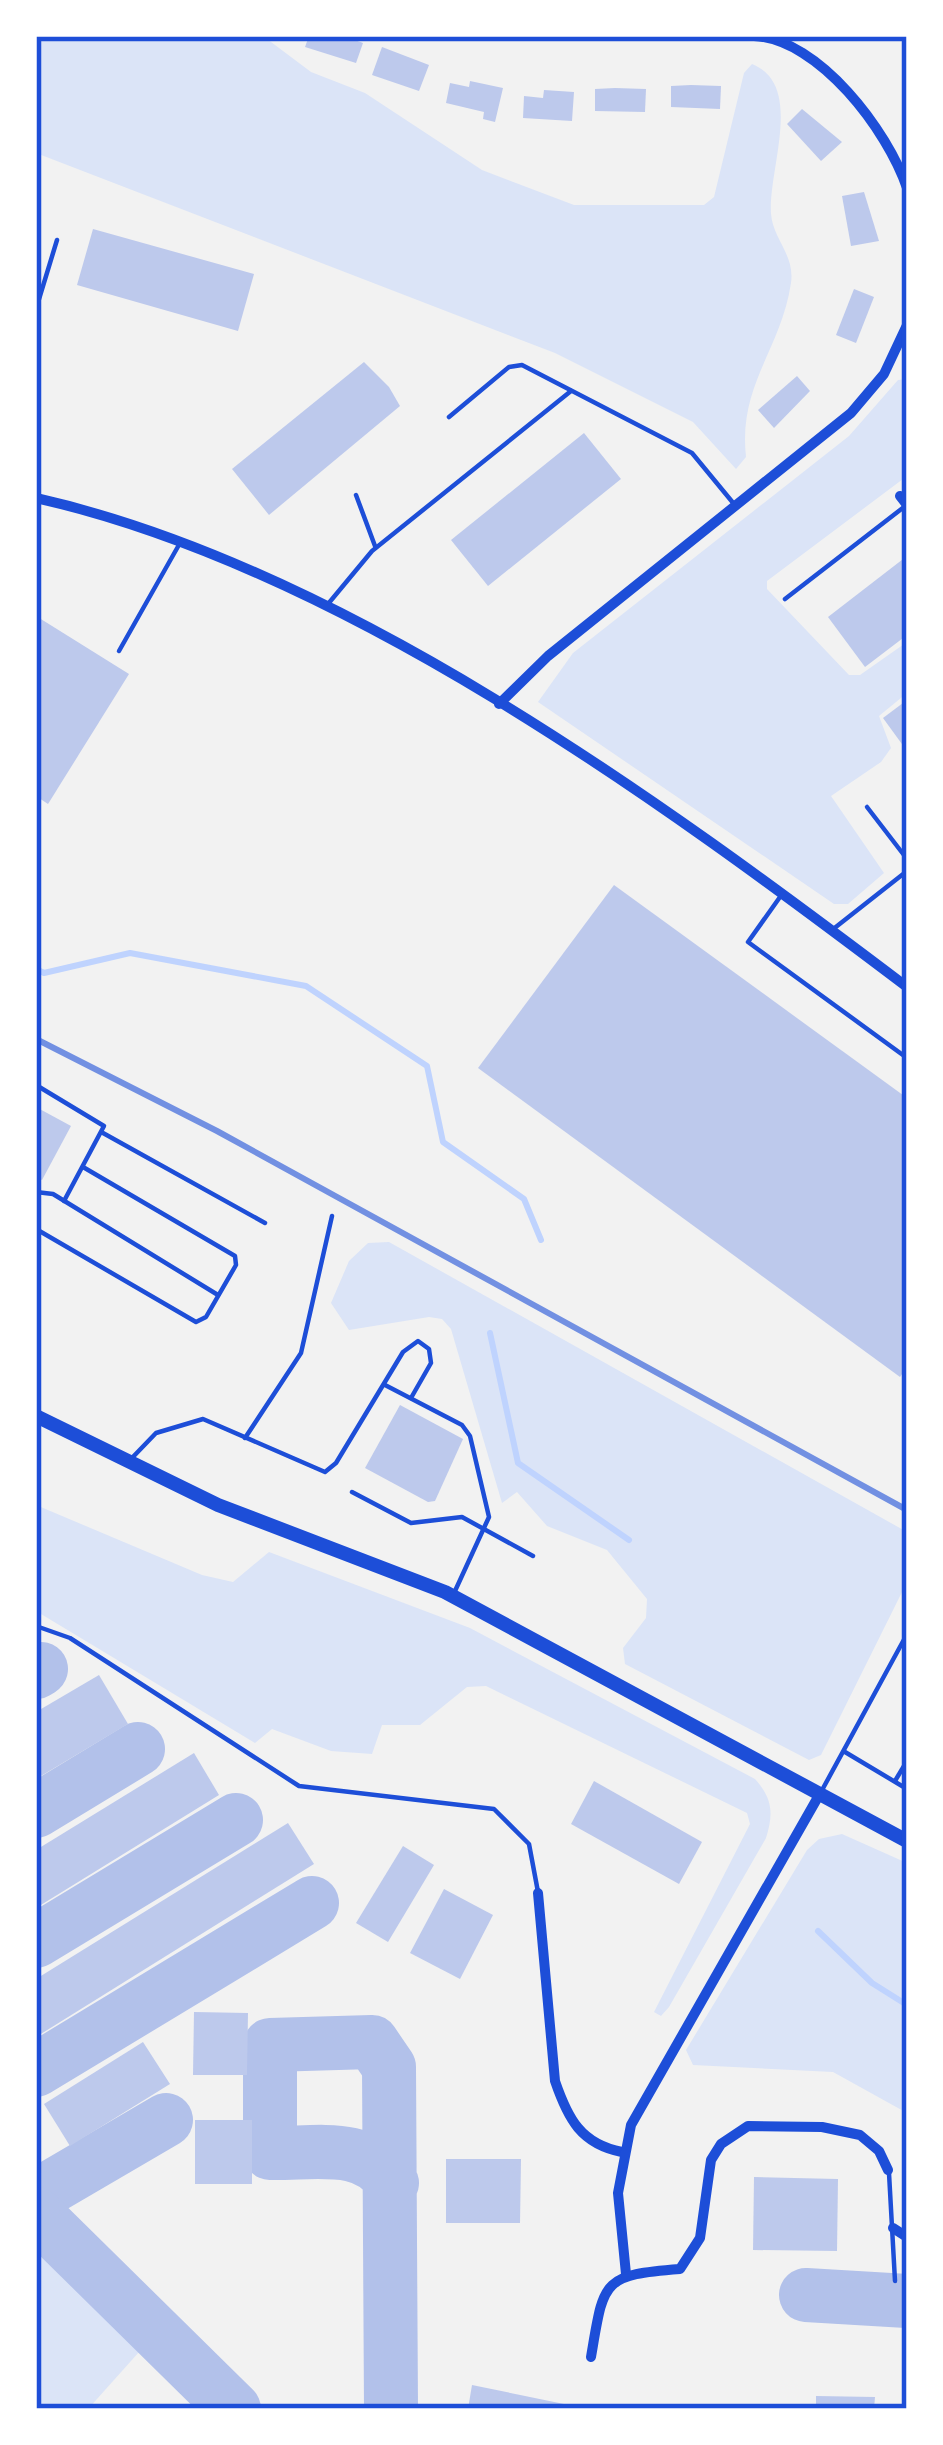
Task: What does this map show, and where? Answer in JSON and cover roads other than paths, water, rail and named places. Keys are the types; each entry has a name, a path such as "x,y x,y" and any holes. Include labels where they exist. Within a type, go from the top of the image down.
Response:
{"main road":[{"path":"36,1415 127,1464 453,1596 907,1841"}],"street":[{"path":"754,36 771,36 804,54 859,105 891,151 907,188"},
{"path":"500,704 548,656 851,413 884,374 907,325"},
{"path":"36,498 180,543 324,608 500,704 784,892 907,987"},
{"path":"626,2274 617,2226 622,2152 648,2088 818,1797"},
{"path":"538,1893 555,2081 565,2110 586,2139 622,2152"},
{"path":"591,2357 601,2302 626,2274 680,2270 700,2238 711,2160 721,2144 748,2126 822,2127 860,2135 879,2151 888,2170"},
{"path":"893,2228 907,2237"}],"lane":[{"path":"36,309 57,240"},
{"path":"449,416 512,365 692,453 736,506"},
{"path":"324,608 372,551 572,391"},
{"path":"356,495 374,534 372,551"},
{"path":"785,599 903,500"},
{"path":"119,651 180,543"},
{"path":"867,807 907,859"},
{"path":"832,930 907,871"},
{"path":"784,892 748,942 907,1058"},
{"path":"36,1085 97,1117 103,1133 265,1223"},
{"path":"64,1201 103,1133"},
{"path":"36,1228 196,1322 219,1295 236,1265 235,1256 83,1167"},
{"path":"36,1192 64,1201 219,1295"},
{"path":"245,1438 301,1353 332,1216"},
{"path":"127,1464 156,1433 203,1419 325,1472 411,1343 425,1343 431,1364 410,1398"},
{"path":"385,1384 466,1430 488,1511 485,1529 453,1596"},
{"path":"352,1492 403,1521 453,1515 533,1556"},
{"path":"36,1626 70,1638 299,1786 494,1809 530,1844 538,1893"},
{"path":"818,1797 907,1634"},
{"path":"843,1751 907,1789"},
{"path":"895,1781 907,1761"},
{"path":"888,2170 895,2281"}],"waterway":[{"path":"36,969 44,973 130,953 306,986 427,1066 443,1142 524,1199 541,1240"},
{"path":"490,1333 518,1463 629,1540"},
{"path":"818,1931 872,1983 907,2005"}],"railway":[{"path":"36,1039 217,1131 907,1510"}]}
